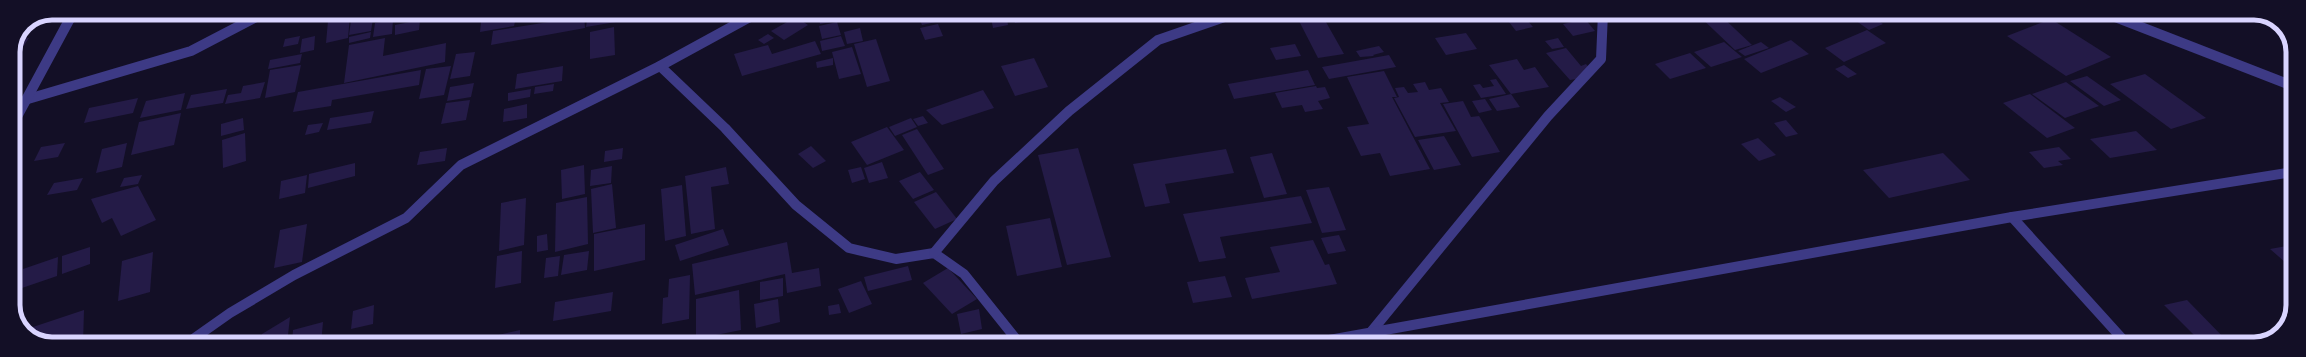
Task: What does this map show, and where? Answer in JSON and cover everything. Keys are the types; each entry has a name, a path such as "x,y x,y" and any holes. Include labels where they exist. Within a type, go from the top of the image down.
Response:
{"street":[{"path":"20,112 69,20"},
{"path":"28,99 191,51 251,20"},
{"path":"196,337 230,313 294,275 406,218 461,165 660,66 744,20"},
{"path":"660,66 725,128 796,204 815,222 849,248 896,259 934,253 994,182 1069,110 1158,40 1216,20"},
{"path":"1371,332 1548,116 1601,59 1603,20"},
{"path":"2124,20 2286,83"},
{"path":"1344,337 2012,216 2286,173"},
{"path":"2012,216 2121,337"},
{"path":"934,253 964,274 1014,337"}],"building":[{"path":"350,20 348,38 326,43 328,21"},
{"path":"351,20 373,20 371,31 349,35"},
{"path":"393,20 392,34 373,37 375,23"},
{"path":"420,20 419,30 395,35 395,25"},
{"path":"515,20 514,26 480,32 481,22"},
{"path":"561,20 584,20 585,28 491,45 493,31"},
{"path":"587,20 616,20 616,22 586,27"},
{"path":"791,20 800,20 808,25 784,40 771,31"},
{"path":"819,20 837,20 837,21 820,24"},
{"path":"920,20 945,20 922,25"},
{"path":"991,20 1007,20 1008,25 993,28"},
{"path":"1014,20 1030,20 1030,21 1015,23"},
{"path":"1299,20 1325,20 1344,54 1318,58"},
{"path":"1507,20 1527,20 1533,27 1516,31"},
{"path":"1586,20 1595,31 1573,36 1563,24"},
{"path":"1703,20 1725,20 1752,45 1735,50"},
{"path":"1855,20 1877,20 1883,24 1869,30"},
{"path":"2048,20 2053,20 2111,57 2066,76 2007,36"},
{"path":"837,22 841,35 822,39 819,26"},
{"path":"938,24 943,36 925,40 920,28"},
{"path":"614,27 615,55 590,59 590,32"},
{"path":"860,28 863,41 847,44 844,32"},
{"path":"1867,30 1886,43 1844,62 1825,48"},
{"path":"371,32 370,38 349,43 349,37"},
{"path":"1466,33 1477,49 1446,55 1435,38"},
{"path":"768,34 774,38 764,44 758,40"},
{"path":"300,36 298,44 283,47 285,39"},
{"path":"315,36 314,50 300,53 302,39"},
{"path":"841,36 845,46 822,51 820,41"},
{"path":"29,38 23,47 21,47 22,40"},
{"path":"385,38 383,56 446,43 445,62 344,83 349,45"},
{"path":"1558,38 1564,47 1552,49 1545,41"},
{"path":"876,39 890,81 867,87 854,44"},
{"path":"1791,40 1809,54 1761,73 1744,59"},
{"path":"815,41 821,54 742,76 734,54 768,45 772,54"},
{"path":"1724,42 1742,57 1711,67 1694,52"},
{"path":"1761,42 1769,48 1745,56 1738,51"},
{"path":"1295,44 1301,56 1276,60 1270,48"},
{"path":"1379,46 1384,52 1373,55 1374,56 1360,57 1356,51"},
{"path":"852,47 861,74 839,79 832,52"},
{"path":"1566,48 1581,66 1586,64 1590,69 1582,78 1570,80 1546,53"},
{"path":"475,52 470,76 450,79 456,54"},
{"path":"1690,53 1706,68 1670,79 1655,64"},
{"path":"302,54 300,63 268,69 270,60"},
{"path":"1389,55 1396,67 1329,79 1322,67"},
{"path":"833,58 833,65 817,68 816,62"},
{"path":"1034,58 1048,87 1015,96 1001,66"},
{"path":"1517,59 1524,70 1535,67 1549,87 1511,94 1489,65"},
{"path":"301,65 295,92 265,98 270,70"},
{"path":"1844,65 1857,74 1848,78 1835,69"},
{"path":"451,66 444,95 419,99 426,69"},
{"path":"563,66 562,81 515,89 517,74"},
{"path":"421,70 419,85 332,100 331,106 293,112 298,92"},
{"path":"1308,70 1315,85 1234,99 1228,84"},
{"path":"1384,71 1397,97 1392,97 1430,169 1390,176 1380,153 1361,156 1347,127 1369,124 1347,77"},
{"path":"2145,74 2206,118 2171,129 2110,84"},
{"path":"2087,76 2121,100 2104,106 2070,81"},
{"path":"1496,79 1506,94 1481,98 1473,85 1480,84 1483,88 1494,86 1490,80"},
{"path":"265,82 260,98 225,104 228,95 241,93 243,86"},
{"path":"1425,82 1429,90 1441,88 1449,102 1440,103 1456,131 1415,137 1394,98 1399,97 1395,88 1404,87 1408,93 1418,92 1413,84"},
{"path":"2066,82 2099,106 2065,118 2032,94"},
{"path":"474,83 471,97 447,101 450,87"},
{"path":"554,84 553,91 534,94 535,87"},
{"path":"1316,86 1317,88 1325,87 1330,98 1318,101 1323,109 1305,112 1302,105 1282,108 1275,93"},
{"path":"227,89 223,103 186,109 191,95"},
{"path":"531,89 530,97 508,101 508,93"},
{"path":"983,90 994,108 942,125 926,110"},
{"path":"185,93 181,110 140,118 146,101"},
{"path":"1511,94 1520,107 1497,111 1489,99"},
{"path":"2030,94 2075,128 2047,138 2003,103"},
{"path":"1780,97 1796,107 1786,112 1771,101"},
{"path":"138,98 133,113 84,123 89,108"},
{"path":"1485,99 1492,110 1479,113 1472,101"},
{"path":"470,100 466,120 441,124 446,103"},
{"path":"1463,101 1471,117 1479,116 1500,152 1472,157 1443,104"},
{"path":"527,104 527,118 503,122 504,109"},
{"path":"374,111 371,123 327,130 330,118"},
{"path":"181,113 174,145 131,155 139,122"},
{"path":"923,116 928,123 918,126 913,119"},
{"path":"243,118 244,130 221,136 221,124"},
{"path":"911,118 917,127 895,136 889,127"},
{"path":"1786,120 1798,134 1786,137 1774,123"},
{"path":"323,123 319,132 305,135 308,125"},
{"path":"887,127 904,150 867,165 851,142"},
{"path":"917,129 944,169 928,175 902,135"},
{"path":"2136,131 2157,150 2110,158 2090,139"},
{"path":"245,133 246,161 223,168 222,140"},
{"path":"1444,136 1461,165 1434,170 1418,140"},
{"path":"1758,138 1776,155 1759,161 1741,144"},
{"path":"65,143 58,157 34,161 41,147"},
{"path":"127,143 122,167 96,173 102,149"},
{"path":"811,146 826,161 813,168 798,154"},
{"path":"2059,147 2071,159 2058,161 2063,165 2044,168 2029,152"},
{"path":"447,148 445,161 417,165 420,152"},
{"path":"623,148 622,159 604,162 605,151"},
{"path":"1078,148 1111,257 1067,265 1038,155"},
{"path":"1226,149 1234,173 1165,184 1170,203 1145,207 1133,164"},
{"path":"1272,153 1287,194 1264,198 1250,157"},
{"path":"1943,153 1970,180 1889,198 1863,170"},
{"path":"882,162 888,178 869,183 864,168"},
{"path":"355,163 355,176 308,188 309,174"},
{"path":"584,165 585,194 562,199 561,170"},
{"path":"612,166 611,183 590,186 591,170"},
{"path":"726,167 729,184 711,187 715,229 691,234 685,176"},
{"path":"861,167 865,179 852,183 848,170"},
{"path":"920,172 934,190 913,199 899,181"},
{"path":"142,175 138,184 120,187 124,178"},
{"path":"307,175 305,193 279,199 281,181"},
{"path":"83,178 77,190 47,195 54,183"},
{"path":"612,184 616,228 593,233 591,189"},
{"path":"682,185 686,236 665,241 661,189"},
{"path":"138,186 156,220 121,236 112,218 102,223 91,199"},
{"path":"1329,187 1346,230 1322,233 1306,190"},
{"path":"936,192 957,219 935,229 914,202"},
{"path":"1301,196 1312,223 1220,237 1226,258 1199,262 1183,214"},
{"path":"587,197 588,244 555,252 556,203"},
{"path":"526,198 524,245 499,251 501,203"},
{"path":"1050,218 1062,267 1017,276 1006,226"},
{"path":"307,224 302,262 274,268 280,230"},
{"path":"645,224 645,260 594,271 594,234"},
{"path":"723,229 729,245 680,261 675,245"},
{"path":"547,234 548,250 537,252 537,236"},
{"path":"1339,235 1346,251 1328,254 1321,238"},
{"path":"1313,240 1325,265 1329,264 1337,284 1252,299 1245,278 1280,272 1270,247"},
{"path":"787,242 792,273 819,268 821,286 787,293 785,274 695,295 692,264"},
{"path":"2286,246 2286,263 2270,249"},
{"path":"90,247 90,264 62,274 62,256"},
{"path":"522,251 521,283 495,288 497,256"},
{"path":"589,251 587,270 561,275 564,255"},
{"path":"153,252 150,292 118,301 122,261"},
{"path":"560,256 558,276 544,278 546,258"},
{"path":"58,257 57,276 22,288 23,269"},
{"path":"908,266 912,280 868,291 864,277"},
{"path":"948,268 977,299 952,314 923,283"},
{"path":"690,275 689,319 662,324 663,298 668,297 669,279"},
{"path":"1225,276 1232,297 1193,303 1187,282"},
{"path":"783,278 783,296 760,300 760,282"},
{"path":"861,281 872,304 849,313 838,289"},
{"path":"739,290 741,330 706,337 696,337 696,299"},
{"path":"613,292 611,311 553,321 555,302"},
{"path":"778,299 780,322 756,328 754,304"},
{"path":"2187,300 2223,337 2196,337 2164,305"},
{"path":"839,304 841,313 829,315 828,306"},
{"path":"374,305 373,324 351,329 353,311"},
{"path":"979,309 982,329 961,334 957,314"},
{"path":"84,310 83,337 48,337 36,333 30,328"},
{"path":"290,317 288,337 261,337 262,334"},
{"path":"323,322 322,337 292,337 293,330"},
{"path":"520,330 520,337 494,336"}]}
